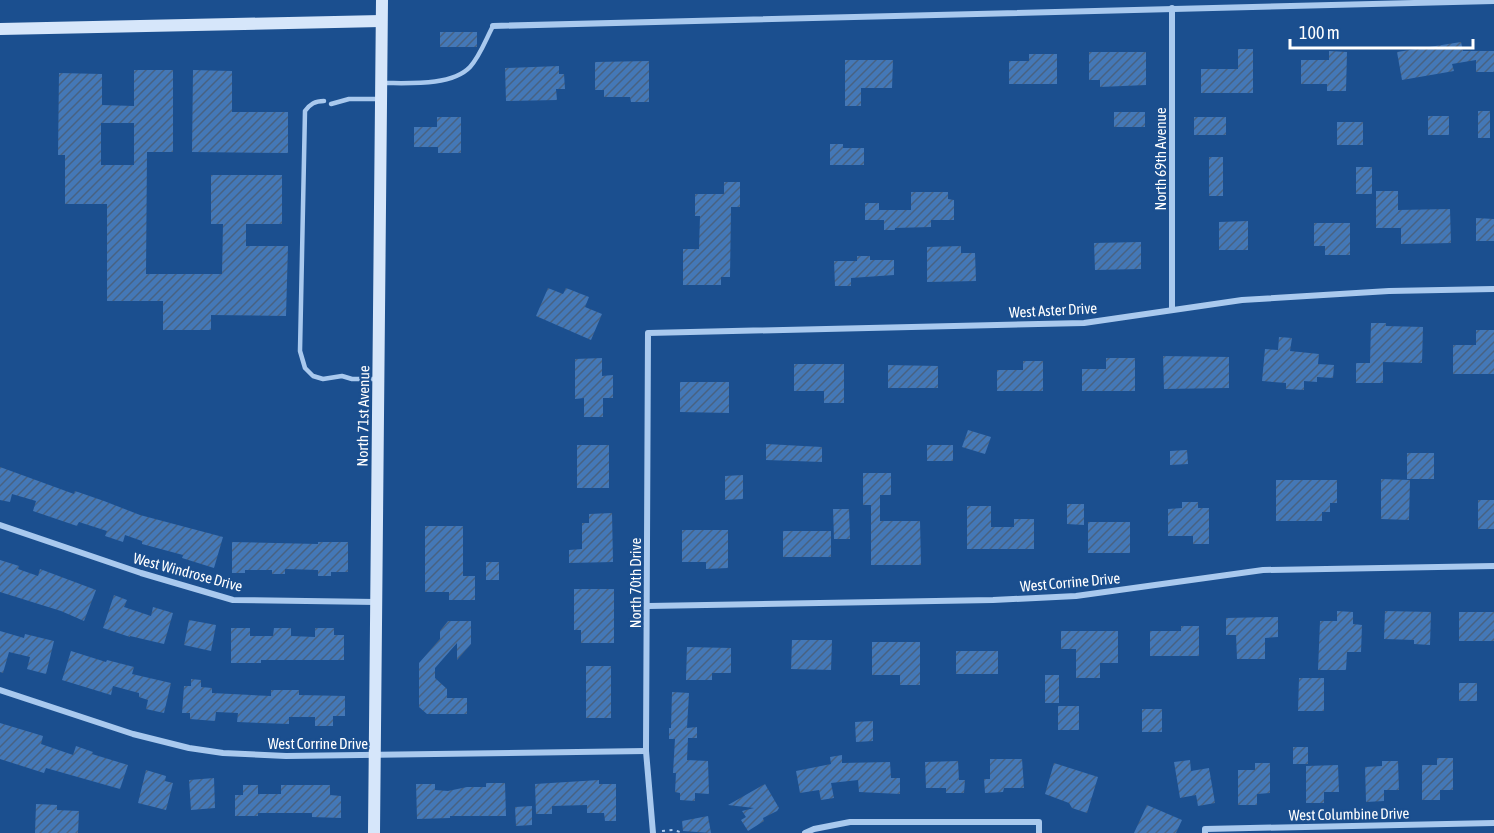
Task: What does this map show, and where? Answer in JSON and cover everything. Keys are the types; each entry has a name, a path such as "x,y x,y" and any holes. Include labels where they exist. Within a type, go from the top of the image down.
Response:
{"street":[{"name":"North 71st Avenue","path":"374,833 382,0"},
{"path":"493,26 1494,1"},
{"name":"North 69th Avenue","path":"1172,8 1172,309"},
{"path":"0,29 381,21"},
{"name":"West Aster Drive","path":"648,333 1084,323 1242,300 1389,291 1494,289"},
{"name":"North 70th Drive","path":"648,333 646,751 653,833"},
{"name":"West Windrose Drive","path":"0,525 141,573 233,600 376,602"},
{"name":"West Corrine Drive","path":"648,606 993,600 1076,596 1263,570 1494,566"},
{"name":"West Corrine Drive","path":"0,690 133,734 189,748 261,756 646,751"},
{"path":"805,833 850,822 1039,822 1038,833"},
{"name":"West Columbine Drive","path":"1205,831 1494,823"}],"lane":[{"path":"381,82 444,81 460,76 471,65 493,26"},
{"path":"331,104 349,99 381,99"},
{"path":"324,101 316,101 305,111 300,351 305,368 313,376 323,379 342,376 352,379 378,379"}],"path":[{"path":"653,833 673,830 681,832"}],"building":[{"path":"440,32 477,32 477,47 440,47"},
{"path":"1461,42 1463,51 1494,51 1494,72 1476,72 1476,60 1452,64 1454,71 1402,80 1397,52"},
{"path":"1238,49 1253,49 1253,93 1201,93 1201,69 1238,69"},
{"path":"1329,51 1347,52 1346,91 1327,91 1327,84 1301,84 1301,60 1329,60"},
{"path":"1089,52 1146,52 1146,85 1100,87 1100,80 1089,80"},
{"path":"1029,54 1057,54 1057,84 1009,84 1009,61 1029,61"},
{"path":"845,60 893,60 892,88 861,88 861,106 845,106"},
{"path":"649,61 649,102 631,102 630,97 604,97 604,90 595,90 595,62"},
{"path":"559,66 559,74 564,74 565,89 556,89 557,100 506,101 505,68"},
{"path":"134,70 173,70 173,152 147,152 146,274 222,274 223,224 211,224 211,175 282,175 282,224 246,224 246,246 288,246 286,316 211,315 211,330 163,330 163,301 107,301 107,204 65,204 65,155 58,155 59,73 102,74 102,105 134,106","holes":["101,123 134,123 134,165 101,165"]},
{"path":"193,70 232,71 232,112 288,112 288,153 192,152"},
{"path":"1478,111 1490,111 1490,138 1478,138"},
{"path":"1114,112 1145,112 1145,127 1114,127"},
{"path":"1428,116 1449,116 1449,135 1428,135"},
{"path":"437,117 461,117 461,153 438,153 438,147 414,147 414,127 437,127"},
{"path":"1194,117 1226,117 1226,135 1194,135"},
{"path":"1337,122 1363,122 1363,145 1337,145"},
{"path":"830,144 843,144 843,148 864,148 864,165 830,165"},
{"path":"1209,157 1223,157 1223,196 1209,196"},
{"path":"1356,167 1372,167 1372,194 1356,194"},
{"path":"724,182 740,182 740,207 731,207 730,277 721,277 721,285 683,285 683,249 699,249 700,216 695,216 695,194 724,194"},
{"path":"1376,191 1398,191 1398,210 1450,209 1451,243 1401,244 1401,228 1376,228"},
{"path":"911,192 948,192 948,199 954,200 954,220 931,220 931,227 884,230 884,220 865,220 865,203 879,203 879,210 911,210"},
{"path":"1476,218 1494,219 1494,241 1476,241"},
{"path":"1248,221 1248,250 1219,250 1219,222"},
{"path":"1314,223 1350,223 1350,255 1325,255 1325,246 1314,246"},
{"path":"1141,242 1141,269 1095,270 1094,243"},
{"path":"961,246 961,253 975,253 976,281 927,282 927,247"},
{"path":"857,256 870,256 870,260 894,260 894,275 851,278 851,286 835,286 834,261 857,261"},
{"path":"548,288 563,294 566,288 589,297 585,307 602,314 591,340 536,316"},
{"path":"1371,323 1386,323 1386,326 1423,327 1422,363 1383,362 1383,383 1356,383 1356,363 1370,363"},
{"path":"1476,330 1494,330 1494,374 1453,374 1453,345 1476,345"},
{"path":"1279,337 1292,338 1290,351 1319,354 1318,364 1334,365 1333,378 1317,377 1317,382 1304,381 1304,390 1286,389 1286,383 1262,381 1265,349 1278,350"},
{"path":"1163,356 1229,357 1229,388 1164,389"},
{"path":"602,358 602,376 613,375 613,398 603,398 603,417 584,417 584,398 575,399 575,359"},
{"path":"1106,358 1135,358 1135,391 1082,391 1082,369 1106,369"},
{"path":"1023,361 1043,361 1043,391 997,391 997,370 1023,370"},
{"path":"794,364 844,364 844,403 824,403 824,391 794,391"},
{"path":"888,365 938,366 938,388 888,388"},
{"path":"680,382 729,382 729,413 680,412"},
{"path":"968,430 991,437 985,454 962,447"},
{"path":"766,444 822,447 822,462 766,460"},
{"path":"577,445 609,445 609,488 577,488"},
{"path":"927,445 953,445 953,461 927,461"},
{"path":"1187,450 1188,464 1170,465 1170,451"},
{"path":"1407,453 1434,453 1434,479 1407,479"},
{"path":"0,467 140,515 223,537 214,568 182,558 183,555 142,544 142,541 125,535 123,542 105,536 107,531 79,522 77,526 33,511 36,501 12,494 10,502 0,500"},
{"path":"863,473 891,473 891,495 880,495 880,521 920,521 921,565 871,565 871,505 863,505"},
{"path":"743,475 743,499 725,500 725,476"},
{"path":"1381,479 1410,480 1409,520 1381,519"},
{"path":"1276,480 1337,480 1337,503 1330,503 1330,512 1322,512 1322,521 1276,521"},
{"path":"1478,500 1494,500 1494,529 1478,529"},
{"path":"1182,502 1198,502 1198,508 1209,508 1209,544 1193,544 1193,536 1168,536 1168,509 1182,508"},
{"path":"1067,504 1084,504 1084,525 1067,524"},
{"path":"967,506 991,506 991,527 1014,527 1014,519 1034,519 1034,549 967,549"},
{"path":"833,509 849,509 850,539 834,539"},
{"path":"612,513 613,562 569,563 569,550 582,549 582,523 589,523 589,514"},
{"path":"1088,522 1130,522 1130,553 1088,553"},
{"path":"425,526 463,526 463,576 475,576 475,600 449,600 449,592 425,592"},
{"path":"682,530 728,530 728,568 706,569 706,562 682,562"},
{"path":"783,531 831,531 831,557 783,557"},
{"path":"232,542 318,544 318,542 348,542 348,572 331,572 331,576 318,576 318,570 285,569 285,574 272,574 272,570 245,570 245,573 232,573"},
{"path":"0,560 19,566 18,569 38,576 40,569 96,590 84,621 61,611 0,592"},
{"path":"486,562 499,562 499,580 486,580"},
{"path":"574,589 614,589 614,643 581,643 581,630 574,630"},
{"path":"114,595 127,600 124,607 151,616 153,607 173,613 164,644 130,637 103,628"},
{"path":"1337,611 1353,612 1353,624 1362,625 1361,652 1347,652 1346,670 1318,670 1320,621 1337,621"},
{"path":"1385,611 1431,612 1430,645 1414,644 1414,640 1384,639"},
{"path":"1459,612 1494,612 1494,641 1459,641"},
{"path":"1278,617 1278,637 1265,638 1265,659 1237,659 1236,635 1226,635 1226,618"},
{"path":"189,620 216,625 211,651 184,645"},
{"path":"448,621 471,621 471,644 457,660 457,643 435,668 435,678 447,689 447,698 467,698 467,714 427,714 419,707 419,663 440,639 440,631"},
{"path":"1181,626 1199,626 1199,656 1150,656 1150,631 1181,631"},
{"path":"231,628 250,628 250,636 273,636 274,628 291,628 291,636 315,637 315,628 334,628 334,635 344,635 344,660 261,660 261,663 231,663"},
{"path":"0,631 24,638 25,634 54,641 46,674 27,669 30,657 9,652 3,673 0,672"},
{"path":"1061,631 1118,631 1118,663 1100,663 1100,678 1076,678 1076,649 1061,649"},
{"path":"792,640 832,640 831,670 791,669"},
{"path":"872,642 920,642 920,685 900,685 900,675 872,675"},
{"path":"687,647 731,648 731,673 712,673 712,680 686,680"},
{"path":"71,651 106,662 107,660 134,667 132,674 171,683 164,713 146,709 148,700 139,697 139,693 113,686 111,695 62,680"},
{"path":"956,651 998,651 998,674 956,674"},
{"path":"586,666 611,666 611,718 586,718"},
{"path":"1045,675 1059,675 1059,703 1045,703"},
{"path":"1299,678 1324,678 1324,711 1298,711"},
{"path":"191,679 201,680 201,687 212,688 212,693 271,696 271,690 299,690 299,695 345,696 345,716 333,716 333,726 315,726 315,717 289,717 289,724 237,722 238,713 216,712 215,721 190,719 190,713 182,713 184,686 191,686"},
{"path":"1459,683 1477,683 1477,701 1459,701"},
{"path":"672,692 689,693 687,728 697,727 697,738 688,738 687,760 708,761 709,794 695,793 695,801 680,800 680,793 675,792 676,773 673,773 675,739 669,739"},
{"path":"1058,706 1079,706 1079,730 1058,730"},
{"path":"1142,709 1162,709 1162,732 1142,732"},
{"path":"873,721 873,741 856,742 855,722"},
{"path":"0,723 43,736 41,744 73,755 76,746 93,752 92,754 128,765 120,789 46,768 44,773 0,759"},
{"path":"1293,747 1308,747 1308,764 1293,764"},
{"path":"842,755 842,763 890,762 891,778 900,778 900,794 859,792 858,780 831,783 834,798 821,800 819,790 800,793 796,771 831,764 830,757"},
{"path":"1437,758 1453,758 1453,790 1440,790 1440,800 1422,800 1422,765 1437,765"},
{"path":"990,759 1022,759 1024,788 1004,788 1003,792 985,793 984,779 990,779"},
{"path":"1190,760 1191,771 1209,768 1215,803 1198,806 1196,795 1180,798 1174,762"},
{"path":"958,761 959,780 965,780 964,793 946,793 946,788 926,788 925,762"},
{"path":"1382,761 1398,761 1399,790 1384,790 1384,801 1366,802 1365,767 1382,766"},
{"path":"1054,763 1098,777 1087,813 1045,794"},
{"path":"1255,763 1270,763 1270,793 1257,794 1257,805 1238,805 1238,770 1255,770"},
{"path":"1338,765 1339,792 1324,792 1324,803 1306,803 1306,766"},
{"path":"146,770 166,776 165,781 173,783 166,810 138,803"},
{"path":"214,778 215,808 191,810 189,780"},
{"path":"599,780 599,784 616,784 616,821 605,821 604,813 587,813 587,805 552,806 552,814 536,814 535,784"},
{"path":"486,783 505,783 506,816 450,816 450,818 417,819 416,784 435,784 435,790 448,791 467,787 486,787"},
{"path":"765,784 779,808 748,831 741,820 746,817 742,811 754,808 728,805"},
{"path":"243,785 258,785 258,794 281,794 281,785 330,785 330,795 341,796 341,818 312,817 312,813 258,813 258,816 235,816 235,795 243,795"},
{"path":"36,804 57,805 57,810 79,811 78,833 35,833"},
{"path":"1147,805 1182,820 1176,833 1134,833"},
{"path":"532,806 532,825 516,826 515,807"},
{"path":"708,816 711,833 683,831 682,821"}]}
